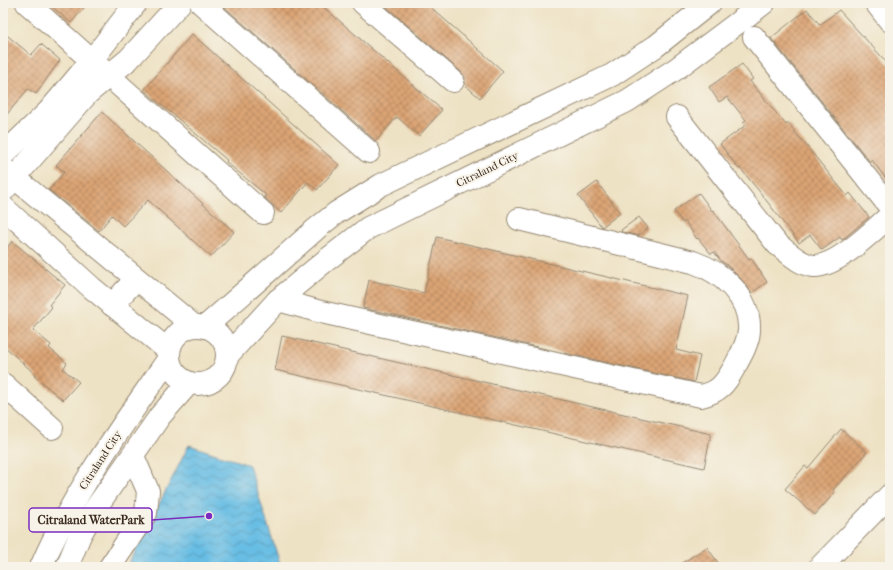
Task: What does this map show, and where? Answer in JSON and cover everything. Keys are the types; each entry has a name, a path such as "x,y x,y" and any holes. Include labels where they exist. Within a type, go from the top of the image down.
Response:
{"street":[{"path":"27,3 263,213"},
{"path":"3,155 48,112 92,60 136,3"},
{"path":"180,3 129,59 117,70 108,74 88,93 7,179 199,327 214,331 226,346 227,356"},
{"path":"200,3 369,152"},
{"path":"363,3 453,81"},
{"name":"Citraland City","path":"41,567 54,537 73,502 169,354 172,342 177,335 185,329 199,327 336,213 381,185 612,75 656,46 710,3"},
{"name":"Citraland City","path":"67,567 80,535 91,516 160,416 189,383 197,384 212,381 223,370 227,356 278,300 309,274 368,228 628,101 676,69 764,3"},
{"path":"876,3 890,21"},
{"path":"754,37 890,207"},
{"path":"677,117 777,244 797,260 814,266 837,258 890,216"},
{"path":"3,207 169,354 170,364 177,376 189,383"},
{"path":"278,300 321,312 701,396 714,393 728,378 742,354 749,332 749,319 742,300 723,278 708,267 693,262 519,219"},
{"path":"290,251 309,274"},
{"path":"112,305 136,279"},
{"path":"3,384 52,428"},
{"path":"110,567 146,513 148,491 133,456"},
{"path":"820,567 890,494"}],"water":[{"path":"189,445 249,465 281,567 127,567"}],"building":[{"path":"48,3 88,3 71,23"},
{"path":"220,3 319,3 442,110 419,136 397,117 376,141"},
{"path":"382,3 426,3 503,71 480,98 465,85 465,77 461,72"},
{"path":"807,9 820,25 839,10 890,66 890,184 872,160 870,162 771,38"},
{"path":"3,32 31,55 41,44 60,60 36,94 28,89 3,119"},
{"path":"192,34 339,165 317,190 308,182 281,213 264,197 266,195 144,90"},
{"path":"742,64 753,79 750,81 786,125 788,123 847,196 850,193 869,217 842,240 840,237 822,250 810,235 799,243 720,144 746,125 743,122 746,120 727,97 719,102 709,87"},
{"path":"102,112 234,232 211,257 148,200 123,226 112,215 99,231 49,190 64,172 56,165"},
{"path":"597,182 620,213 602,227 578,196"},
{"path":"699,193 749,259 751,258 767,282 752,293 741,279 721,261 714,252 711,254 698,238 697,239 685,221 683,223 674,211"},
{"path":"639,217 648,228 638,236 622,232 621,230"},
{"path":"437,237 688,296 676,350 700,356 694,382 363,308 369,280 424,293"},
{"path":"12,241 65,285 49,305 52,307 33,330 51,345 49,348 67,363 63,369 79,382 63,400 34,376 36,375 3,345 3,253"},
{"path":"282,336 711,434 704,468 275,370"},
{"path":"841,429 867,452 833,490 835,492 815,515 785,489 805,466 808,468"},
{"path":"707,547 721,567 676,567"}],"place":[{"name":"Citraland WaterPark","path":"209,516"}]}
